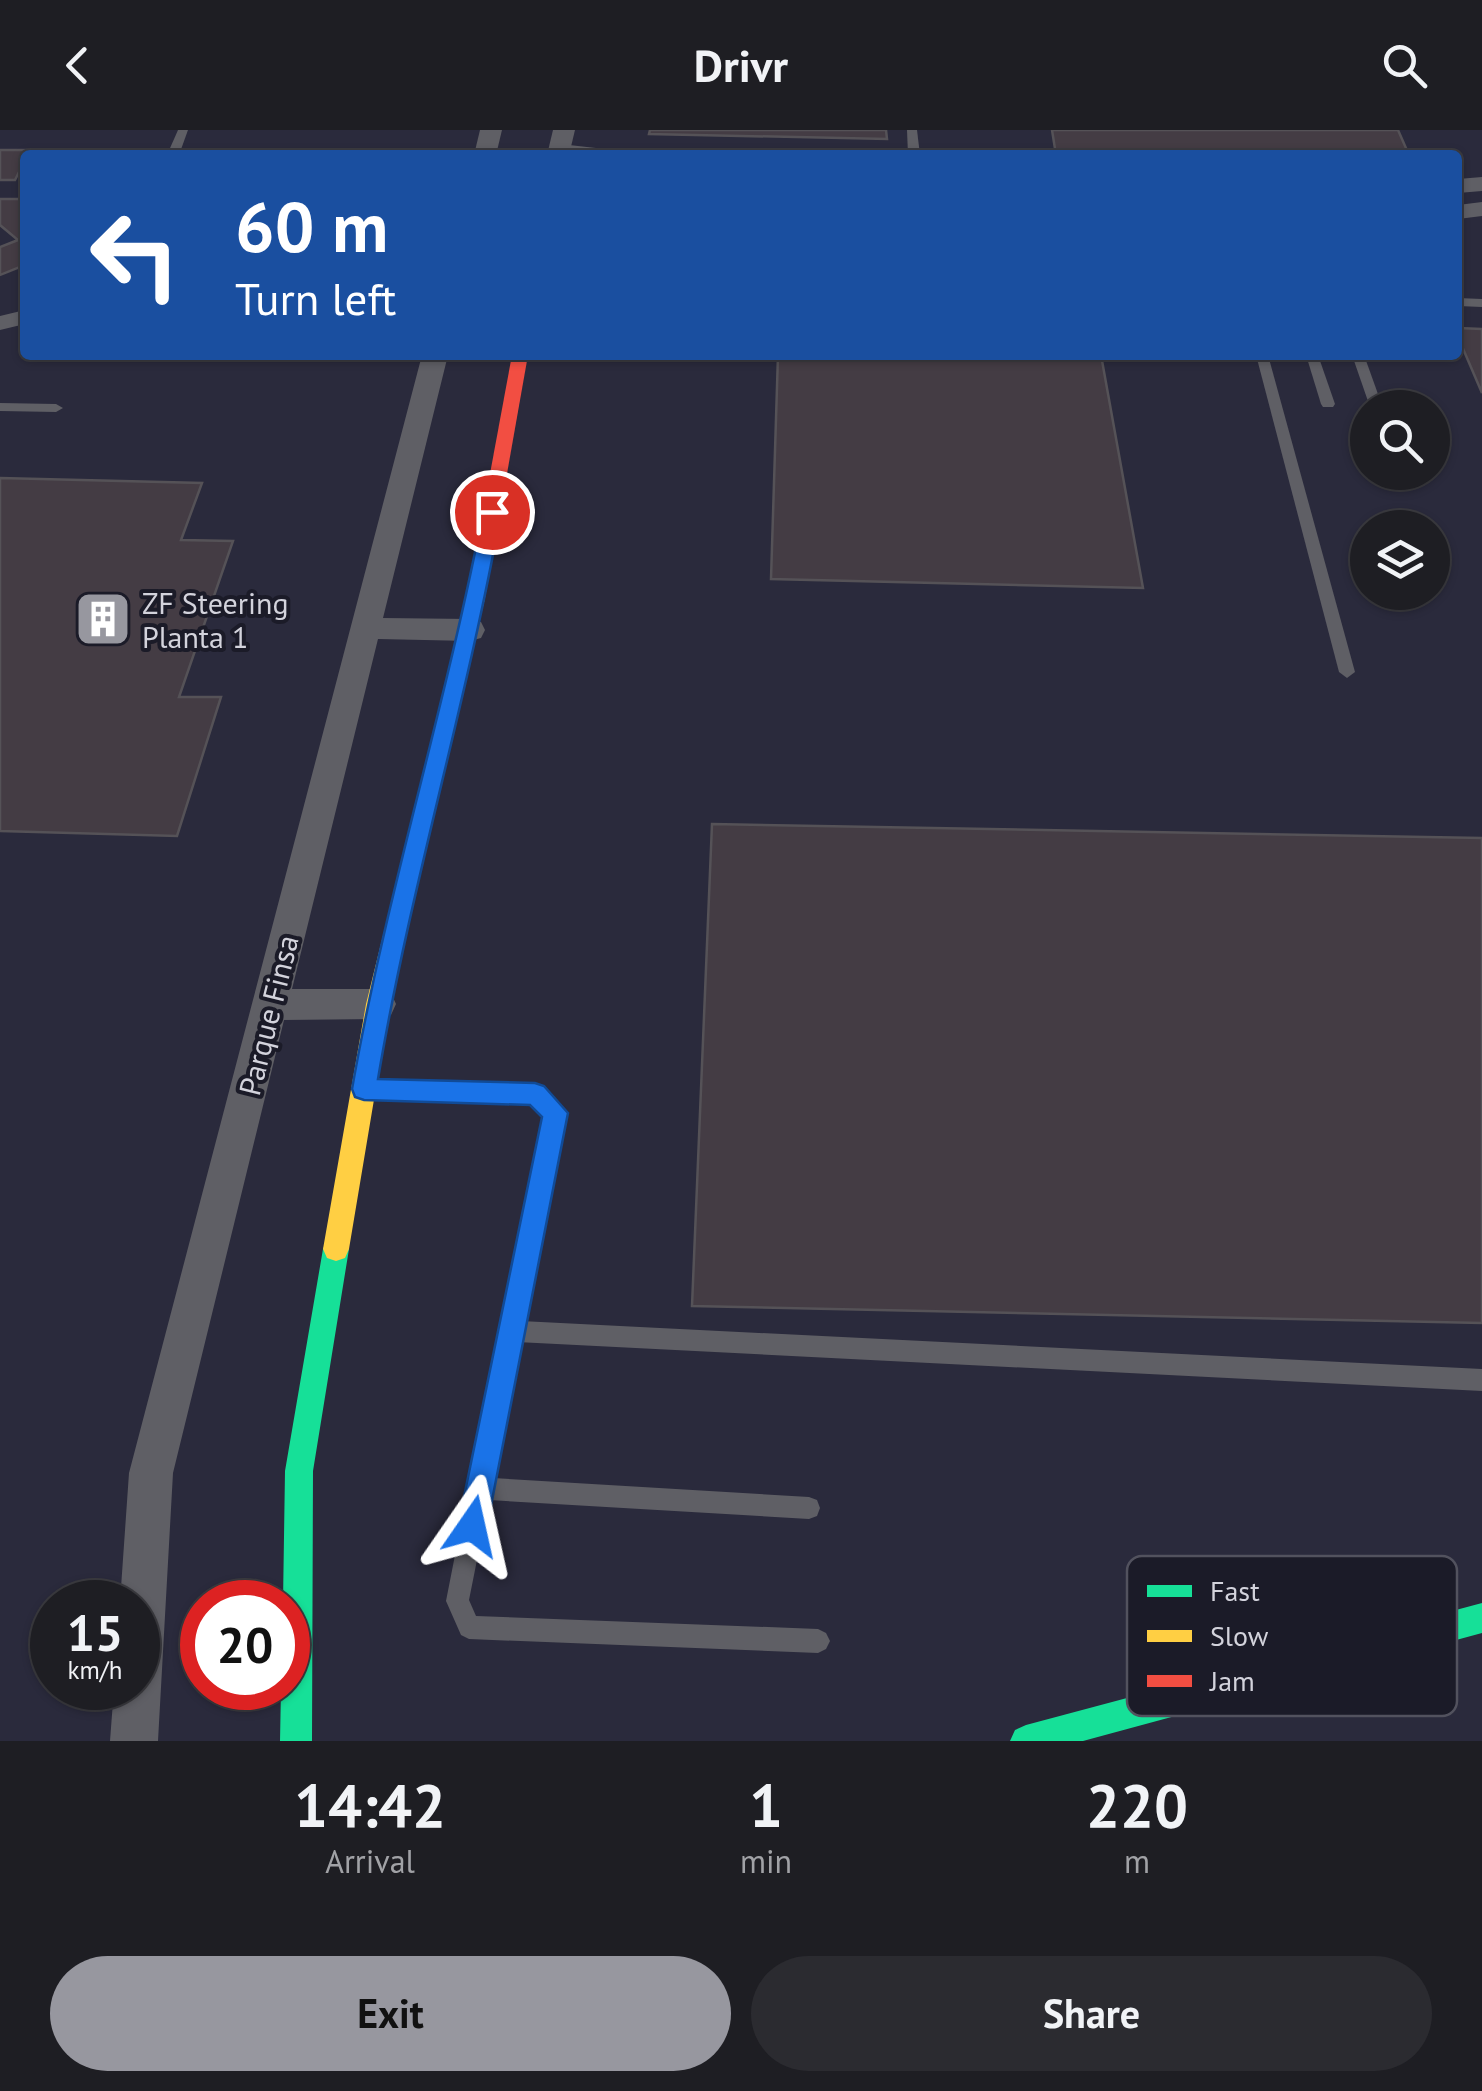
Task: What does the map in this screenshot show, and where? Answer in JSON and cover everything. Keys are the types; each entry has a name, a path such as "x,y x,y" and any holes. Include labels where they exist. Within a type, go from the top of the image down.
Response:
{"street":[{"name":"Parque Finsa","path":"144,1580 151,1473 434,360"},
{"path":"296,1741 299,1471 378,1004 470,630 519,360"},
{"path":"366,628 470,630"},
{"path":"270,1005 378,1004"},
{"path":"1457,1625 1482,1618"},
{"name":"Parque Finsa","path":"134,1741 136,1710"},
{"path":"1026,1741 1127,1714"}],"lane":[{"path":"560,144 599,150"},
{"path":"456,150 487,146"},
{"path":"1263,360 1347,672"},
{"path":"1314,360 1328,404"},
{"path":"1360,360 1371,390"},
{"path":"0,407 56,408"},
{"path":"364,1089 535,1094 556,1113 457,1601 469,1627 818,1640"},
{"path":"510,1332 1482,1380"},
{"path":"480,1488 809,1508"}],"shaded area":[{"path":"0,130 1482,130 1482,1741 0,1741"}],"building":[{"path":"650,130 886,130 887,139 649,134"},
{"path":"1052,130 1398,130 1407,150 1055,150"},
{"path":"0,150 20,150 20,170 15,180 0,180"},
{"path":"0,199 20,199 20,267 0,275 0,247 18,240 0,225"},
{"path":"1462,328 1482,329 1482,393 1462,346"},
{"path":"778,360 1102,360 1143,588 771,579"},
{"name":"ZF Steering Planta 1","path":"0,478 202,483 181,540 233,541 179,697 221,697 177,836 0,831"},
{"path":"712,824 1482,838 1482,1323 692,1306"}],"traffic: fast":[{"path":"296,1741 299,1471 336,1249"},
{"path":"1457,1625 1482,1618"},
{"path":"1026,1741 1127,1714"}],"traffic: slow":[{"path":"336,1249 378,1004 476,598"}],"traffic: jam":[{"path":"476,598 519,360"}],"place":[{"name":"ZF Steering Planta 1","path":"103,619"}],"route":[{"path":"472,1526 556,1113 535,1094 364,1089 378,1004 470,630 492,512"}]}
